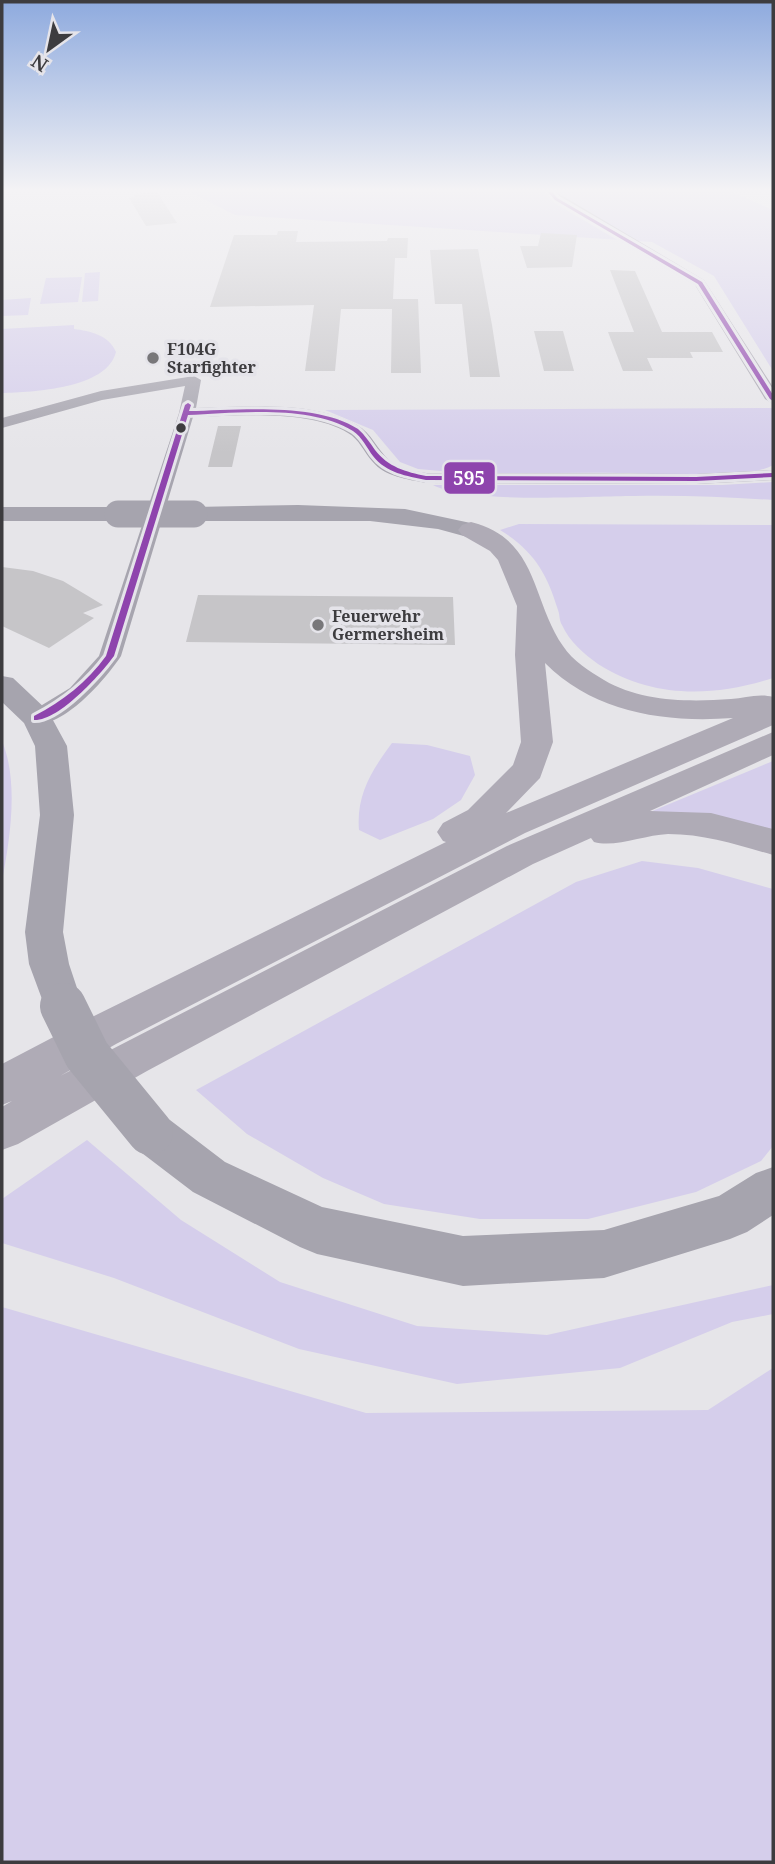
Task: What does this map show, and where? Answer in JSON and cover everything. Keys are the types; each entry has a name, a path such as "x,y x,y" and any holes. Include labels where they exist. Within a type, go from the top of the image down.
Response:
{"highway":[{"path":"471,530 500,547 522,580 530,608 554,655 575,675 605,692 639,704 688,710 731,710 773,702"},
{"path":"342,909 417,853 480,819 528,770 537,741 530,655 530,608"},
{"path":"2,1086 342,909 513,824 773,713"},
{"path":"2,1130 132,1058 520,855 773,742"},
{"path":"520,855 584,841 625,826 677,821 741,831 773,842"}],"main road":[{"path":"2,514 365,514 424,519 471,530"},
{"path":"2,685 37,718 51,746 57,815 44,932 49,964 63,1006 87,1055 150,1132 209,1177 317,1230 463,1261 604,1254 730,1216 773,1189"}],"street":[{"path":"693,279 700,283 773,399"},
{"path":"2,423 119,392 190,398 242,414 298,414 340,422 363,436 383,464 398,472 426,478 695,479 773,475"},
{"path":"37,718 83,690 98,676 110,656 190,398"}],"shaded area":[{"path":"46,279 82,279 78,302 40,304"},
{"path":"84,279 100,279 98,301 82,302"},
{"path":"716,279 773,279 773,371"},
{"path":"31,298 28,315 2,316 2,300"},
{"path":"74,325 74,329 104,338 113,346 116,352 110,364 99,374 67,386 2,393 2,329"},
{"path":"772,408 773,465 760,470 721,475 493,473 418,469 400,462 373,430 325,410"},
{"path":"773,482 773,500 669,496 500,497 450,491 433,485 722,485"},
{"path":"519,524 773,525 773,678 728,689 684,691 640,684 598,664 577,647 565,631 544,574 530,554 500,530"},
{"path":"2,741 12,792 8,847 2,881"},
{"path":"392,743 427,745 470,756 475,775 461,800 433,819 380,840 359,830 360,805 372,773"},
{"path":"773,761 773,835 739,823 650,812"},
{"path":"642,861 698,868 773,889 773,1146 761,1161 696,1192 588,1219 480,1219 384,1204 323,1178 247,1134 196,1090 576,882"},
{"path":"87,1140 181,1220 280,1282 417,1326 547,1335 773,1285 773,1314 732,1322 620,1368 457,1384 299,1349 114,1278 2,1243 2,1199"},
{"path":"2,1307 366,1413 708,1410 773,1368 773,1862 2,1862"}],"building":[{"path":"219,279 394,279 393,299 418,299 421,373 391,373 392,309 341,309 335,371 305,371 314,305 210,307"},
{"path":"433,279 484,279 500,377 470,377 462,304 435,304"},
{"path":"613,279 639,279 662,332 712,332 723,352 690,352 693,358 647,358 653,371 623,371 608,332 634,332"},
{"path":"534,331 563,331 574,371 544,371"},
{"path":"218,426 241,426 232,467 208,467"},
{"path":"2,567 33,571 63,581 103,605 83,613 94,618 49,648 2,626"},
{"path":"198,595 453,597 455,645 186,642"}],"transit line":[{"name":"595","path":"693,279 700,283 773,399"},
{"name":"595","path":"37,718 78,692 110,656 188,405"},
{"name":"595","path":"187,413 272,411 335,421 359,434 379,459 391,468 426,478 696,479 773,475"}],"place":[{"name":"F104G Starfighter","path":"153,358"},
{"name":"Feuerwehr Germersheim","path":"318,625"}]}
